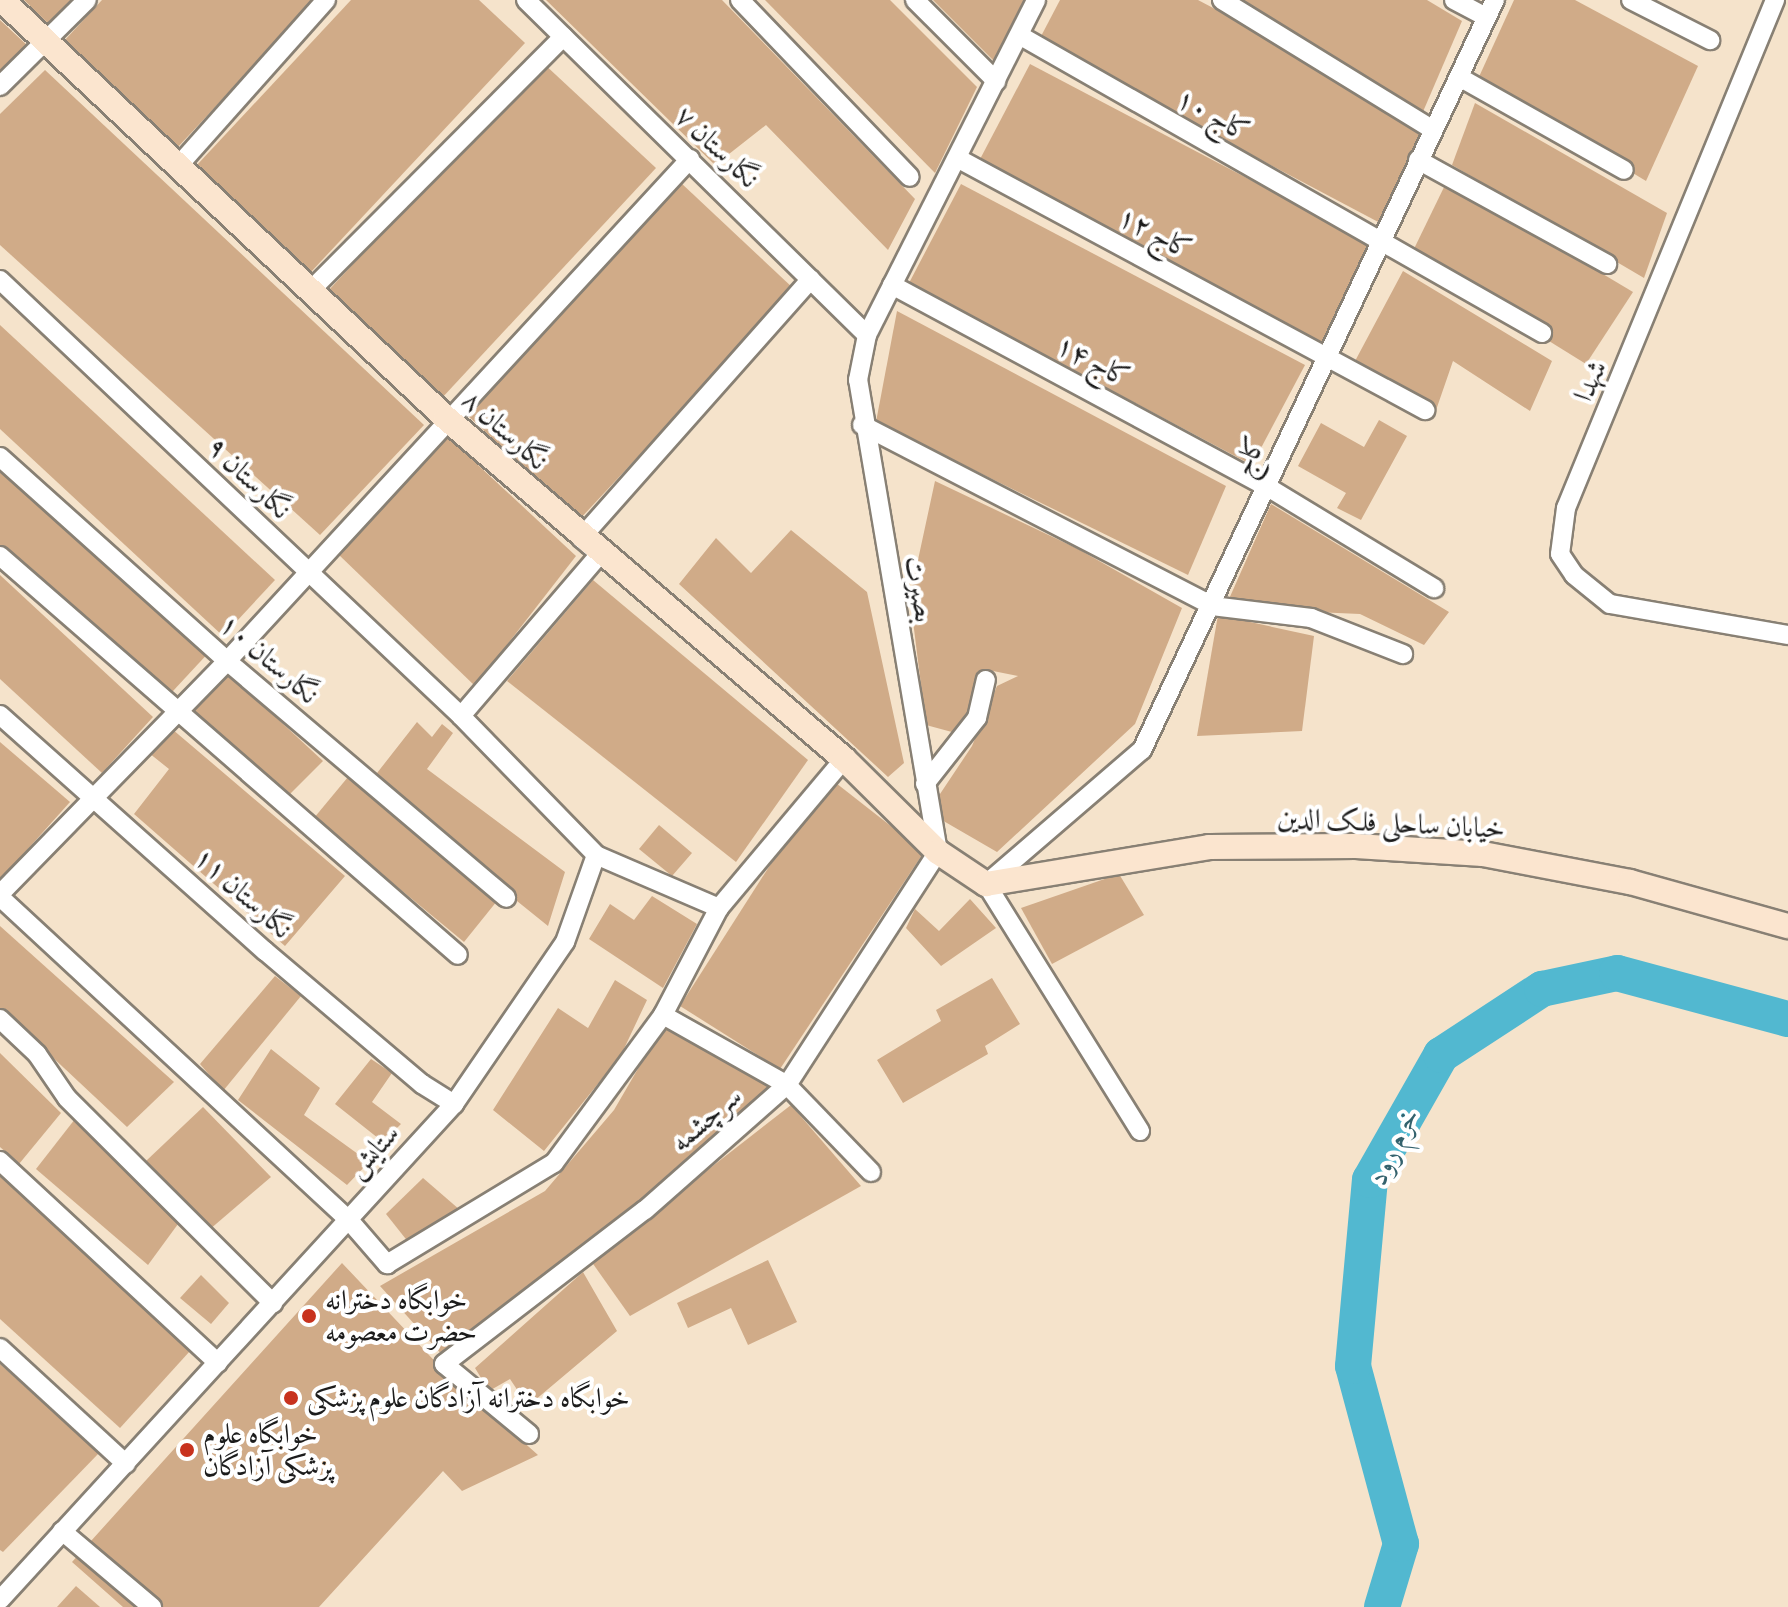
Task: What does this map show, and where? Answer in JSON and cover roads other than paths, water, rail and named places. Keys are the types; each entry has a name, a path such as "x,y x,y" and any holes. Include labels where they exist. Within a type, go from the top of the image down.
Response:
{"street":[{"name":"نگارستان ۸","path":"2,0 446,418 581,538 844,759 938,852 986,884"},
{"path":"0,86 87,0"},
{"path":"179,165 326,0"},
{"name":"نگارستان ۷","path":"526,0 867,335"},
{"path":"740,0 910,177"},
{"path":"915,0 996,81"},
{"name":"بصیرت","path":"938,852 862,425 858,380 867,335 1036,0"},
{"path":"1222,0 1433,130"},
{"path":"1454,0 1490,9"},
{"path":"1631,0 1710,40"},
{"name":"شهدا","path":"1775,0 1566,508 1560,554 1574,575 1610,604 1788,635"},
{"name":"کاج","path":"986,884 1142,750 1490,9"},
{"name":"کاج ۱۰","path":"1019,35 1203,142 1383,238 1542,333"},
{"path":"312,289 563,37"},
{"path":"1459,77 1624,170"},
{"name":"کاج ۱۲","path":"957,158 1425,410"},
{"path":"690,159 446,418 227,661 173,711 0,895 348,1219 387,1264 554,1163 663,1015 719,908 844,759"},
{"path":"1418,160 1607,264"},
{"path":"581,538 811,279"},
{"name":"نگارستان ۹","path":"0,280 461,716"},
{"name":"کاج ۱۴","path":"892,285 1266,486 1434,588"},
{"path":"862,425 1212,606 1311,618 1403,654"},
{"name":"نگارستان ۱۰","path":"0,457 227,661 506,898"},
{"path":"600,554 461,716 596,855 719,908"},
{"path":"0,556 173,711 458,955"},
{"path":"925,784 977,718 986,680"},
{"name":"نگارستان ۱۱","path":"0,715 265,951 422,1084 454,1104"},
{"name":"خیابان ساحلی فلک الدین","path":"986,884 1209,847 1356,846 1483,854 1630,882 1788,926"},
{"name":"سرچشمه","path":"529,1434 444,1364 645,1210 787,1085 938,852"},
{"name":"ستایش","path":"2,1593 126,1464 454,1104 565,942 596,855"},
{"path":"986,884 1140,1131"},
{"path":"663,1015 787,1085 871,1172"},
{"path":"0,1019 37,1054 67,1098 273,1303"},
{"path":"0,1161 218,1363"},
{"path":"0,1348 126,1464"},
{"path":"62,1531 131,1600 152,1607"}],"waterway":[{"name":"خرم رود","path":"1382,1607 1401,1544 1353,1366 1370,1180 1441,1055 1542,989 1617,973 1788,1019"}],"place":[{"name":"خوابگاه دخترانه حضرت معصومه","path":"309,1316"},
{"name":"خوابگاه دخترانه آزادگان علوم پزشکی","path":"291,1398"},
{"name":"خوابگاه علوم پزشکی آزادگان","path":"187,1450"}]}
